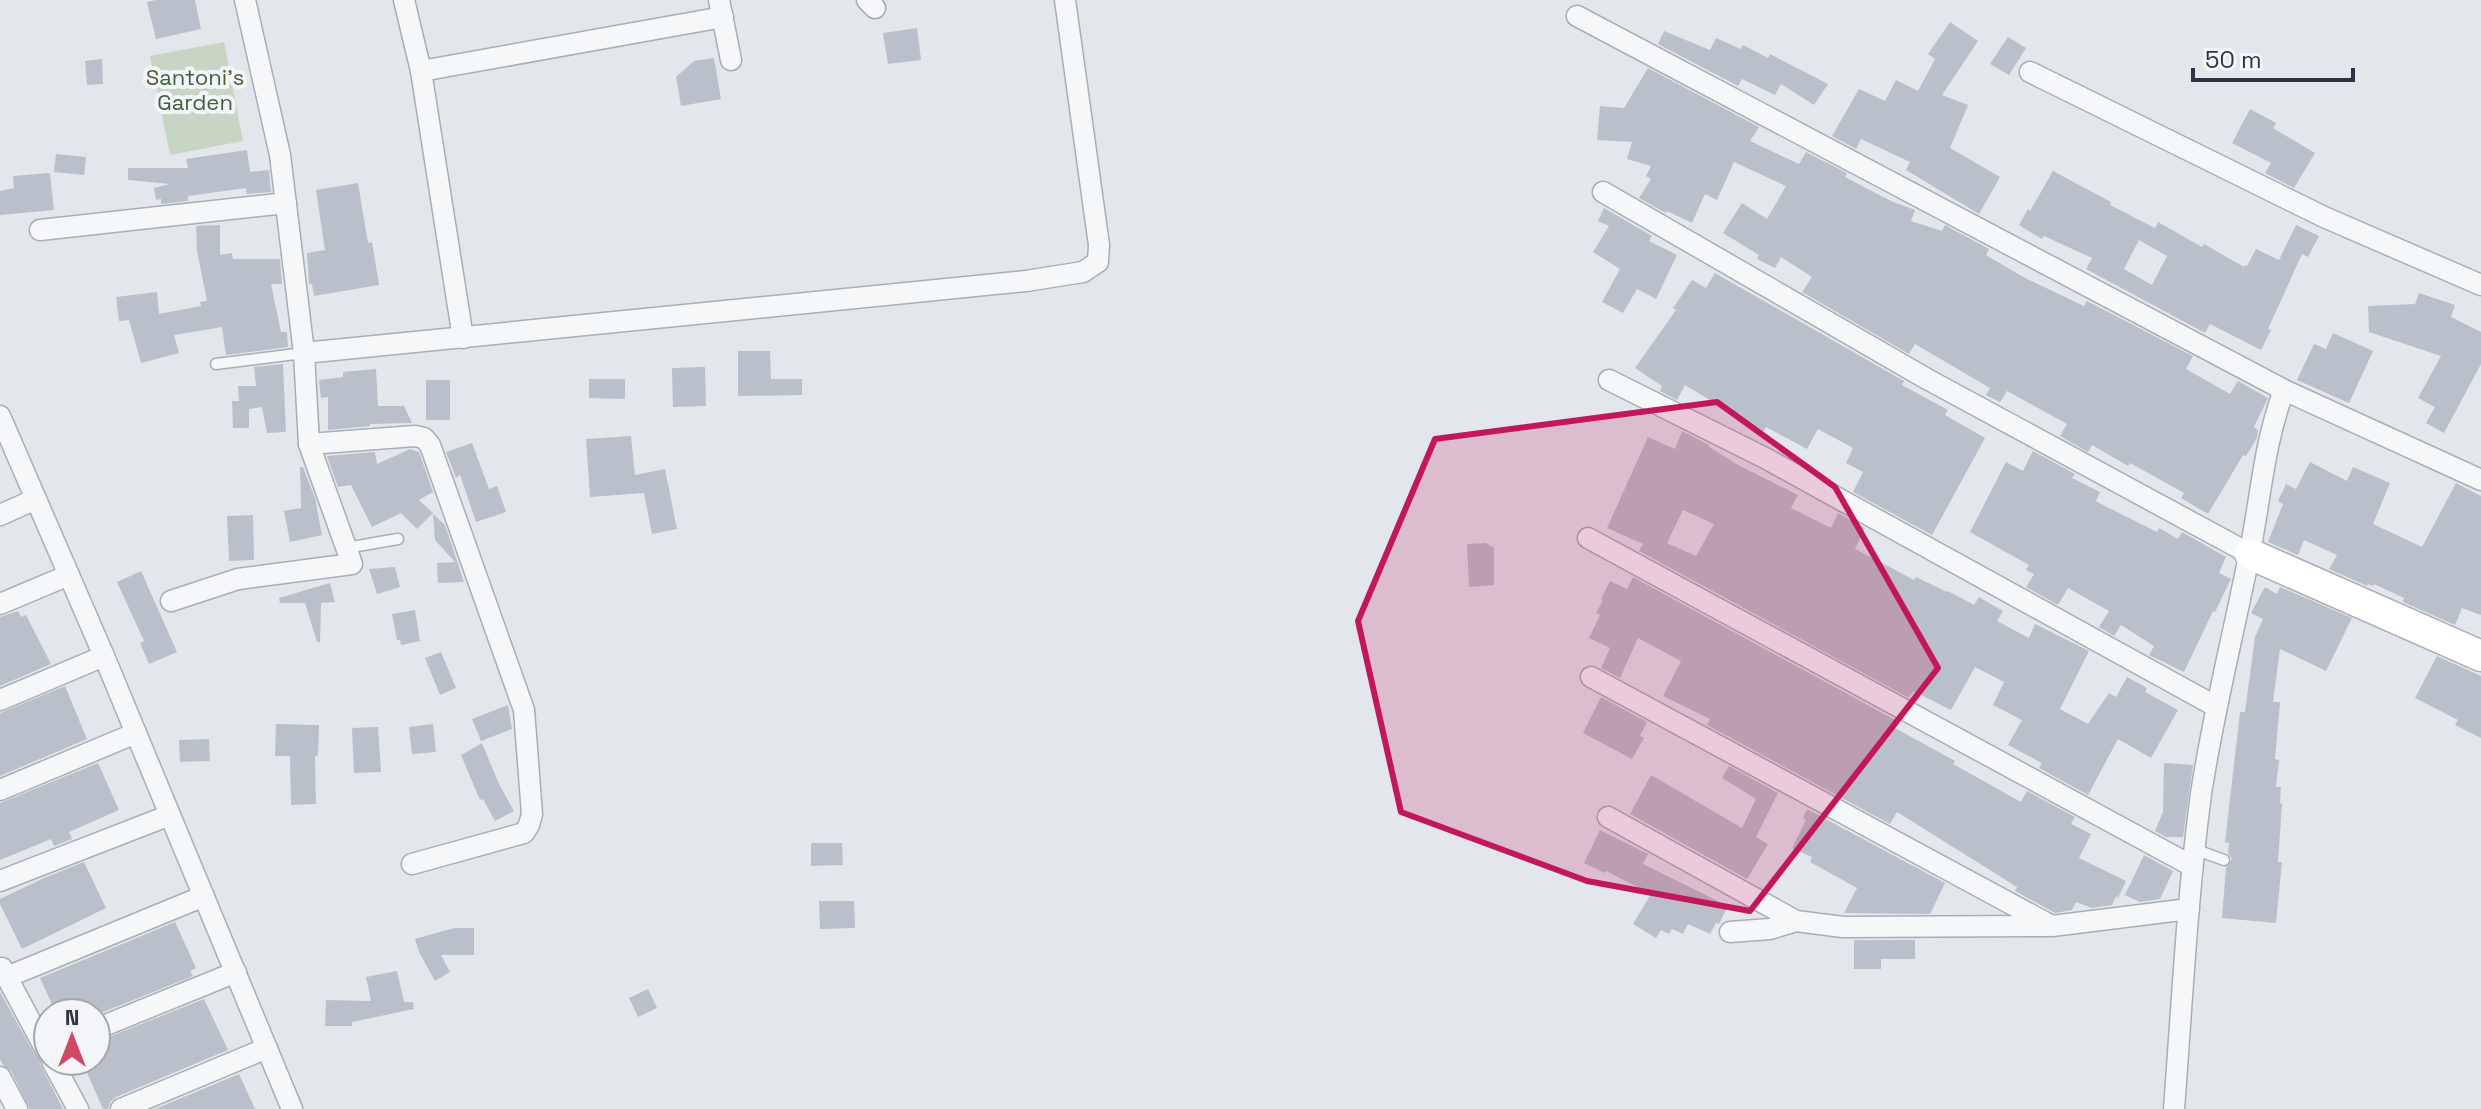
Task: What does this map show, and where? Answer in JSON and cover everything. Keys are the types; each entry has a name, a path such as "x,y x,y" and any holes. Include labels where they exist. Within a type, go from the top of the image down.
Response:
{"street":[{"path":"171,601 238,579 352,564 309,444 304,353 280,155 245,0"},
{"path":"404,0 421,71 463,338"},
{"path":"304,353 889,296 1083,272 1098,262 1099,245 1065,0"},
{"path":"421,71 721,8 731,60"},
{"path":"1577,16 2284,390 2481,480"},
{"path":"2030,72 2324,217 2481,285"},
{"path":"1603,192 1913,371 2250,554 2481,656"},
{"path":"40,230 286,203"},
{"path":"1609,380 1765,458 2215,706"},
{"path":"2174,1109 2193,857 2215,706 2250,554 2264,458 2284,390"},
{"path":"1,421 104,656 292,1109"},
{"path":"309,444 415,436 424,438 430,445 524,710 532,814 524,833 412,864"},
{"path":"0,515 36,499"},
{"path":"1588,538 2193,857"},
{"path":"0,604 69,575"},
{"path":"0,700 104,656"},
{"path":"1591,677 2052,926"},
{"path":"0,790 136,733"},
{"path":"0,881 170,815"},
{"path":"1608,817 1796,921 1843,927 2052,926 2189,909"},
{"path":"32,1023 3,970 204,896"},
{"path":"1730,932 1770,929 1796,921"},
{"path":"112,1022 236,972"},
{"path":"121,1109 267,1048"},
{"path":"0,1077 17,1109"},
{"path":"61,1077 78,1109"}],"lane":[{"path":"216,364 304,353"},
{"path":"346,548 398,539"},
{"path":"2193,857 2224,860"}],"highlighted area":[{"path":"1717,402 1835,487 1938,668 1750,911 1587,881 1401,812 1358,621 1435,439"}],"green space":[{"name":"Santoni's Garden","path":"224,42 243,141 170,155 150,56"}],"building":[{"path":"195,0 201,29 156,39 147,2"},
{"path":"1950,22 1978,41 1942,95 1968,105 1950,148 2000,177 1979,214 1906,170 1910,162 1861,139 1856,149 1832,136 1859,89 1885,101 1896,80 1918,91 1935,59 1928,54"},
{"path":"917,28 921,60 888,64 883,33"},
{"path":"1664,31 1710,50 1716,38 1741,49 1743,45 1768,58 1770,54 1828,84 1814,105 1781,84 1775,95 1742,79 1738,86 1658,44"},
{"path":"2008,37 2026,48 2009,75 1990,64"},
{"path":"714,58 721,99 681,106 676,77 694,61"},
{"path":"102,59 103,84 87,85 85,61"},
{"path":"1648,68 1759,127 1750,141 1799,164 1806,152 1847,173 1845,177 1915,210 1911,221 1942,231 1945,225 1989,249 1986,255 2025,278 2084,306 2087,301 2193,356 2186,369 2230,394 2238,381 2268,398 2254,427 2258,430 2257,438 2246,456 2243,455 2208,514 2181,498 2184,493 2130,463 2128,466 2092,445 2088,452 2060,436 2067,424 2007,391 2000,402 1986,395 1990,388 1915,344 1909,354 1802,292 1812,277 1781,257 1775,268 1757,259 1759,255 1723,233 1742,203 1767,219 1786,186 1734,162 1717,200 1705,194 1692,223 1639,198 1651,179 1646,176 1651,166 1627,159 1632,142 1597,140 1600,106 1624,108"},
{"path":"2250,109 2276,123 2273,128 2315,153 2294,188 2265,173 2271,163 2232,143"},
{"path":"247,150 250,172 269,170 271,192 247,194 246,188 188,196 188,201 161,204 161,199 156,200 154,188 170,184 128,180 128,168 188,168 186,159"},
{"path":"56,154 86,157 84,175 54,172"},
{"path":"2053,171 2155,228 2158,222 2244,267 2256,249 2279,260 2296,225 2319,236 2308,257 2302,254 2261,350 2210,324 2205,333 2086,269 2092,258 2044,236 2042,239 2019,225 2028,209 2030,211","holes":["2139,240 2167,256 2152,285 2124,269"]},
{"path":"50,173 54,210 0,215 0,191 14,188 13,176"},
{"path":"358,183 379,285 314,296 312,284 309,284 307,253 325,250 316,190"},
{"path":"1604,208 1652,236 1649,241 1677,255 1656,299 1637,289 1623,313 1602,302 1620,269 1593,252 1609,226 1598,221"},
{"path":"220,225 220,255 232,253 233,259 280,259 282,284 271,284 281,332 287,332 288,347 226,355 222,327 174,335 179,353 141,363 129,320 119,321 116,297 157,292 159,314 201,306 200,302 207,301 197,251 196,226"},
{"path":"1715,273 1904,381 1902,385 1948,410 1945,415 1985,438 1932,535 1853,492 1863,472 1846,463 1853,448 1818,429 1807,449 1766,427 1763,432 1685,385 1677,400 1660,391 1662,386 1635,368 1676,310 1673,308 1692,280 1706,288"},
{"path":"2419,293 2455,305 2451,317 2481,332 2481,364 2444,433 2426,423 2435,407 2418,398 2441,356 2369,332 2368,306 2415,304"},
{"path":"2333,333 2373,351 2349,403 2297,380 2314,344 2326,349"},
{"path":"738,351 770,351 771,379 802,379 802,395 738,396"},
{"path":"283,364 286,432 267,433 262,407 249,409 249,428 233,428 232,401 239,401 238,386 256,386 254,367"},
{"path":"705,367 706,406 673,407 672,368"},
{"path":"376,369 378,406 404,406 412,423 370,424 328,430 328,397 321,398 319,380 343,377 343,372"},
{"path":"589,379 625,379 625,399 589,398"},
{"path":"426,380 450,380 450,420 426,420"},
{"path":"1682,431 1738,465 1798,495 1791,508 1831,528 1838,513 1865,528 1855,549 1914,580 1916,577 1974,605 1979,597 2003,611 1997,621 2029,638 2035,624 2089,651 2060,709 2088,724 2109,693 2116,697 2127,677 2147,688 2145,692 2178,710 2151,758 2118,739 2088,795 2039,768 2042,763 2008,745 2022,720 1993,705 2004,682 1975,667 1951,710 1913,691 1909,698 1639,551 1643,544 1607,528 1648,437 1675,449","holes":["1683,510 1714,524 1696,556 1667,543"]},
{"path":"631,436 635,475 665,469 677,529 652,534 644,493 590,497 586,439"},
{"path":"472,443 489,489 497,486 506,512 476,522 460,475 456,478 446,452"},
{"path":"410,449 419,452 433,492 419,500 433,513 417,529 401,513 372,527 351,485 338,487 327,456 375,452 377,464"},
{"path":"2033,451 2075,474 2072,478 2100,492 2096,501 2101,504 2157,532 2159,528 2178,539 2182,532 2226,557 2219,573 2231,579 2184,672 2149,655 2154,646 2121,625 2114,636 2099,627 2109,611 2068,588 2058,605 2026,587 2034,574 2026,570 2029,565 1970,532 2006,462 2023,471"},
{"path":"2310,462 2347,481 2353,467 2390,483 2373,524 2422,547 2456,483 2481,496 2481,615 2462,608 2455,625 2403,602 2404,598 2374,584 2367,586 2329,569 2337,555 2304,540 2298,555 2268,542 2283,504 2278,501 2286,484 2296,489"},
{"path":"300,467 303,467 315,498 322,535 290,542 284,511 301,508"},
{"path":"433,514 445,525 464,582 438,583 437,563 455,562 435,540"},
{"path":"253,515 254,560 229,561 227,516"},
{"path":"1486,543 1494,548 1494,585 1469,587 1467,544"},
{"path":"395,567 400,587 377,594 369,569"},
{"path":"141,571 177,652 149,664 140,643 144,641 117,582"},
{"path":"1633,577 1897,721 1895,728 2021,802 2027,791 2075,817 2071,824 2091,834 2079,858 2126,881 2118,898 2116,896 2112,905 2092,908 2076,902 2072,910 2055,913 2015,891 2017,887 1897,812 1890,824 1707,725 1710,719 1663,696 1681,661 1638,638 1620,678 1601,668 1610,648 1589,638 1600,615 1596,613 1610,581 1627,589"},
{"path":"330,583 335,602 321,603 320,642 317,642 305,603 280,603 279,598"},
{"path":"2265,587 2277,594 2280,587 2352,618 2326,671 2280,649 2273,702 2280,702 2275,759 2279,760 2276,787 2281,787 2282,804 2278,862 2282,862 2276,923 2222,918 2226,868 2232,859 2228,853 2229,843 2225,842 2240,712 2245,712 2255,637 2263,619 2251,613"},
{"path":"415,610 420,641 401,645 397,640 392,614"},
{"path":"18,611 21,617 26,615 51,664 0,686 0,617"},
{"path":"441,652 456,688 440,695 425,658"},
{"path":"2437,656 2481,676 2481,738 2455,725 2458,720 2415,698"},
{"path":"65,686 87,739 0,776 0,713"},
{"path":"1601,697 1647,722 1640,736 1644,738 1632,759 1583,733"},
{"path":"508,705 512,729 481,741 472,719"},
{"path":"276,724 319,725 318,756 315,756 316,804 291,805 290,756 275,756"},
{"path":"433,724 436,752 412,754 409,727"},
{"path":"378,727 381,772 354,773 352,728"},
{"path":"209,739 210,761 180,762 179,740"},
{"path":"482,743 514,811 495,821 483,799 480,800 461,755"},
{"path":"98,763 119,810 69,832 72,839 54,846 51,839 0,860 0,803"},
{"path":"2164,763 2193,765 2183,837 2166,837 2155,831 2163,812"},
{"path":"1729,766 1778,793 1756,837 1768,844 1747,879 1630,814 1651,775 1742,828 1756,799 1722,778"},
{"path":"1807,809 1945,883 1930,914 1844,913 1857,888 1810,862 1812,857 1792,848 1806,820 1803,818"},
{"path":"1600,830 1648,854 1643,864 1728,906 1719,924 1716,923 1710,934 1688,924 1683,934 1672,929 1669,934 1661,930 1656,938 1633,924 1651,894 1584,863"},
{"path":"811,843 842,843 843,865 811,866"},
{"path":"2144,855 2173,871 2160,899 2140,902 2125,895"},
{"path":"84,862 106,908 22,949 0,899"},
{"path":"819,901 854,901 855,928 820,929"},
{"path":"175,922 196,968 190,971 193,976 112,1009 112,997 49,997 40,978"},
{"path":"454,928 474,928 474,955 441,955 450,972 435,981 415,939"},
{"path":"1854,940 1915,940 1915,959 1881,959 1881,969 1854,969"},
{"path":"397,971 404,1002 413,1002 414,1009 352,1022 352,1026 325,1026 326,1000 371,1001 366,977"},
{"path":"648,989 657,1008 638,1017 629,998"},
{"path":"0,992 32,1050 32,1077 47,1077 63,1109 30,1109 11,1071 0,1059"},
{"path":"204,999 228,1050 116,1097 108,1109 103,1109 89,1077 112,1077 112,1036"},
{"path":"239,1074 255,1109 155,1109"}]}
